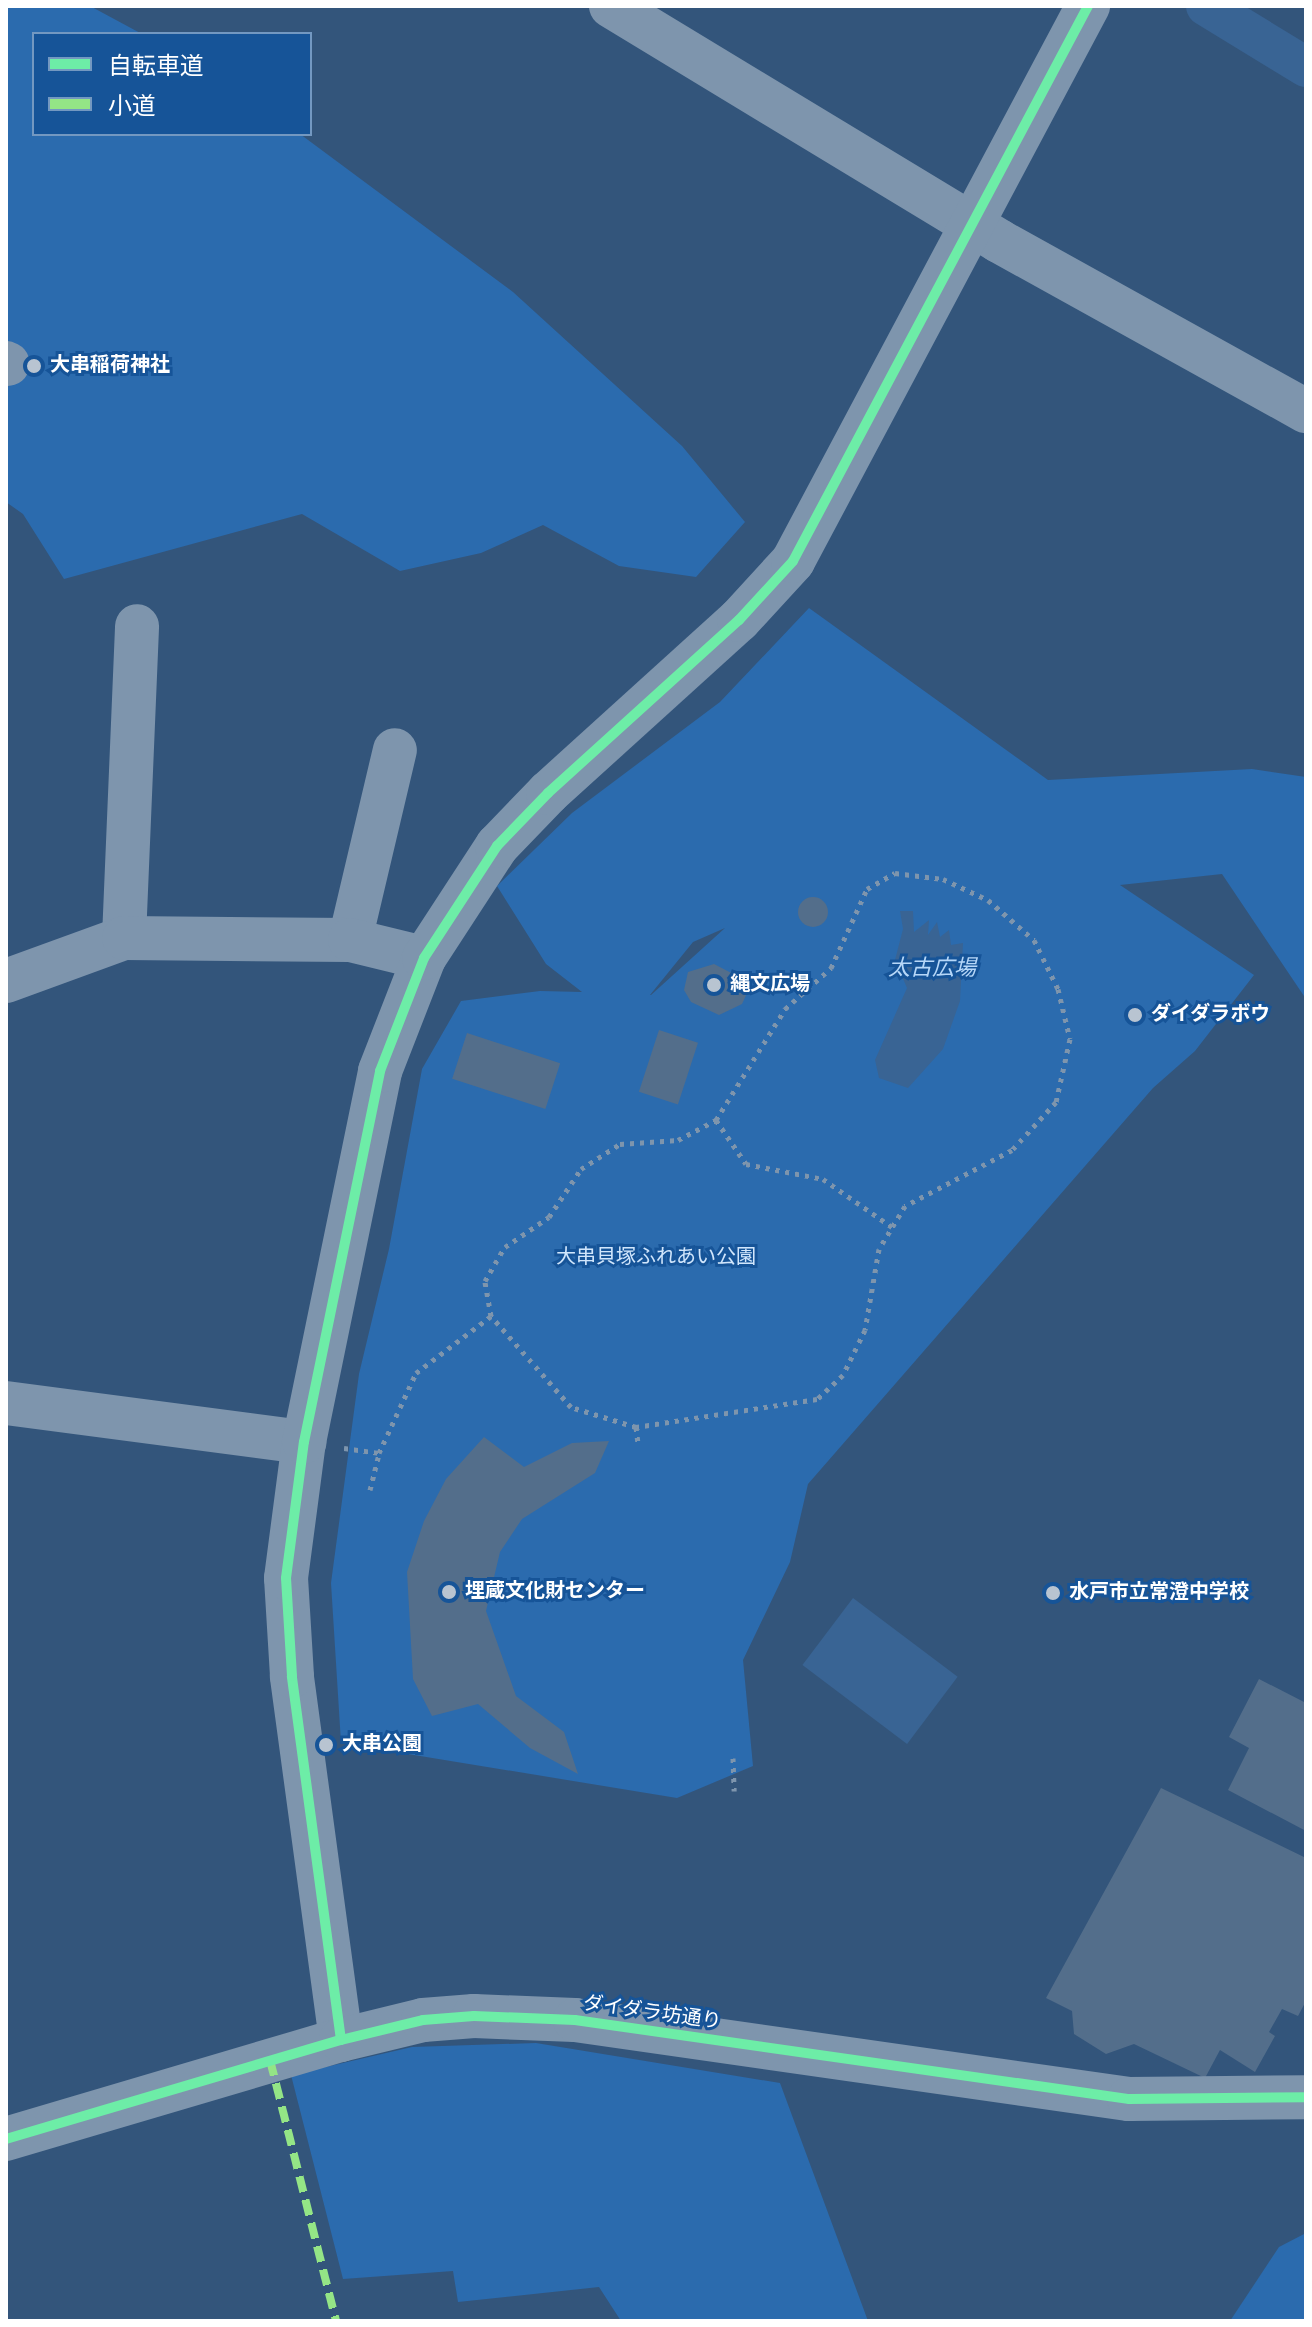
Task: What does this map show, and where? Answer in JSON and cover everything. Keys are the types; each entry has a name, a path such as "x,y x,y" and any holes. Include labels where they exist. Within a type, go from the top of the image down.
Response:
{"street":[{"path":"611,6 972,224 1306,411"},
{"path":"341,2040 287,1623 291,1524 304,1442 380,1071 424,958 497,846 548,793 739,620 793,561 1088,6"},
{"path":"124,938 137,626"},
{"path":"350,940 395,750"},
{"path":"6,981 124,938 350,940 424,958"},
{"path":"6,1403 304,1442"},
{"name":"ダイダラ坊通り","path":"6,2139 341,2040 423,2020 527,2016 1129,2099 1306,2097"}],"path":[{"path":"895,873 943,879 988,900 1034,940 1058,989 1070,1039 1056,1102 1012,1150 905,1206 892,1227 879,1249 865,1330 843,1375 817,1399 636,1427 571,1407 491,1316 485,1281 505,1247 549,1217 581,1169 620,1144 678,1140 716,1120 785,1009 831,968 867,889 895,873"},
{"path":"716,1120 746,1164 823,1179 892,1227"},
{"path":"370,1490 379,1453 416,1373 491,1316"},
{"path":"636,1427 638,1444"},
{"path":"733,1758 734,1791"}],"green space":[{"path":"6,6 90,6 138,32 32,32 32,136 303,136 513,292 682,446 745,522 696,577 619,566 543,525 481,553 400,571 302,514 64,579 23,514 6,502"},
{"name":"大串貝塚ふれあい公園","path":"809,608 1048,780 1252,769 1306,777 1306,999 1222,874 1120,885 1254,975 1195,1051 1153,1088 808,1484 790,1562 743,1660 753,1766 677,1798 341,1743 331,1583 359,1374 389,1249 422,1069 461,1001 540,991 582,992 546,964 497,886 572,813 720,702","holes":["725,928 651,995 693,942"]},
{"path":"536,2043 780,2083 868,2321 621,2321 599,2287 458,2302 453,2271 343,2279 291,2075 412,2047"},
{"path":"1306,2233 1306,2321 1230,2321 1279,2247"}],"water":[{"name":"太古広場","path":"900,911 913,911 914,932 929,920 928,935 937,922 940,937 949,930 951,945 963,943 960,1001 943,1049 908,1088 879,1078 875,1060 907,988 895,960 903,929"},
{"path":"853,1598 958,1677 907,1744 802,1665"}],"building":[{"path":"813,897 824,901 828,912 824,923 813,927 802,923 798,912 802,901"},
{"name":"縄文広場","path":"714,964 741,978 748,991 742,1004 719,1015 691,1002 684,990 688,972"},
{"path":"659,1030 698,1043 678,1104 639,1092"},
{"path":"467,1033 560,1063 545,1109 452,1079"},
{"name":"埋蔵文化財センター","path":"484,1437 524,1467 572,1443 609,1441 595,1473 522,1519 500,1552 486,1611 516,1696 564,1732 578,1774 530,1748 478,1704 432,1716 413,1679 407,1572 424,1521 446,1479"},
{"path":"1259,1679 1306,1703 1306,1831 1228,1790 1249,1748 1229,1737"},
{"path":"1161,1788 1306,1858 1306,2001 1298,2016 1282,2009 1269,2032 1275,2036 1255,2072 1220,2050 1205,2078 1134,2044 1106,2054 1074,2034 1072,2011 1046,1998"}],"waterway":[{"path":"1206,6 1306,67"}],"marked path":[{"path":"270,2060 336,2321"}],"cycle path":[{"path":"341,2040 292,1676 286,1578 304,1442 380,1071 424,958 497,846 548,793 739,620 793,561 1088,6"},
{"path":"6,2139 341,2040 423,2020 474,2016 575,2020 1129,2099 1306,2097"}],"place":[{"name":"大串稲荷神社","path":"34,366"},
{"name":"縄文広場","path":"714,985"},
{"name":"ダイダラボウ","path":"1135,1015"},
{"name":"埋蔵文化財センター","path":"449,1592"},
{"name":"水戸市立常澄中学校","path":"1053,1593"},
{"name":"大串公園","path":"326,1745"}]}
